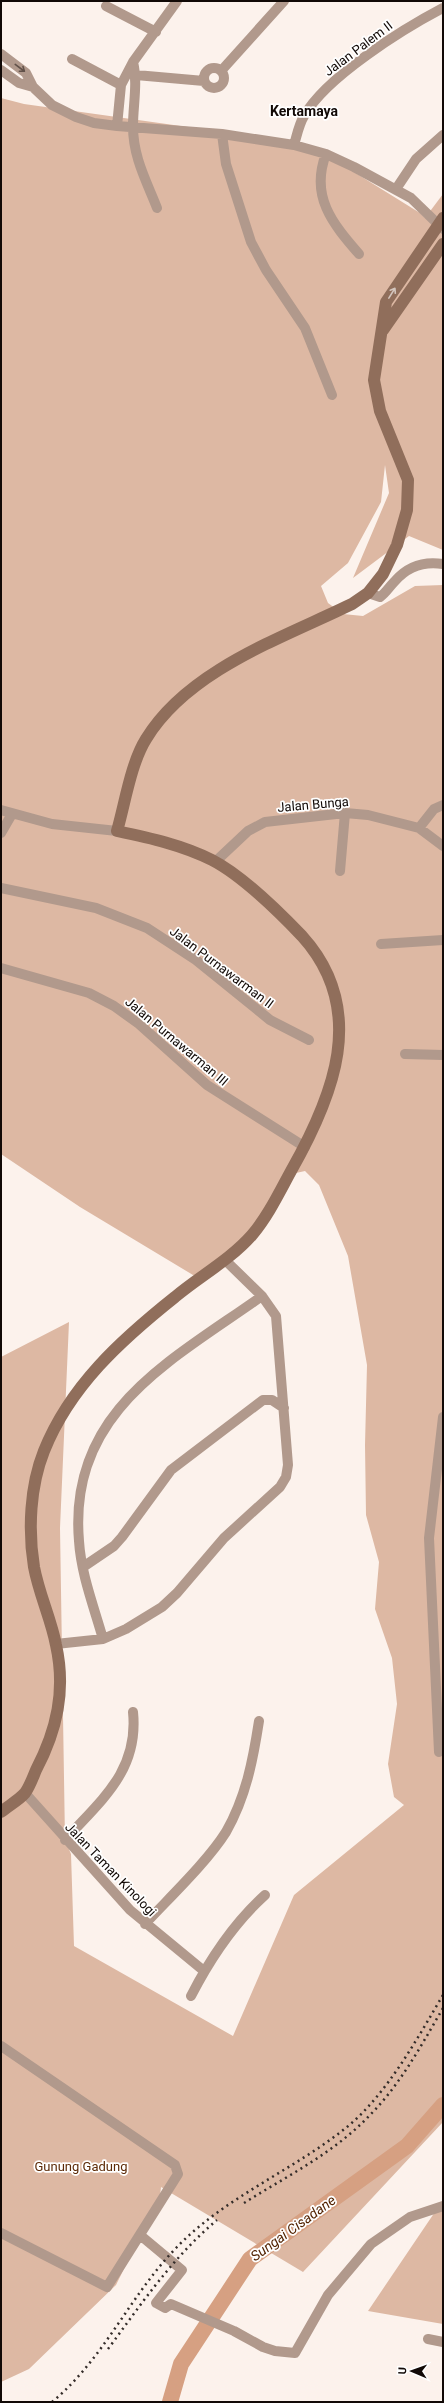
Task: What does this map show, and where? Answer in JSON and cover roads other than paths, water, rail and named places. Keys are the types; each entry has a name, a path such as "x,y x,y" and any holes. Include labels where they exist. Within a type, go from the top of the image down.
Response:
{"street":[{"path":"117,126 121,85 133,62 178,1"},
{"path":"221,71 284,1"},
{"path":"106,6 156,32"},
{"name":"Jalan Palem II","path":"294,145 304,116 333,82 411,25 443,8"},
{"path":"1,54 26,73 33,87 52,105 65,113 94,123 222,134 294,145 326,154 396,189 423,207 442,223 386,302 383,330 374,368 376,396 408,480 406,510 397,545 383,574 368,593 352,604 220,668 184,694 165,714 146,739 138,758 117,831"},
{"path":"72,59 121,85"},
{"path":"133,62 136,75 133,127 136,156 157,208"},
{"path":"204,81 206,71 211,68 221,71"},
{"path":"1,70 19,83 33,87"},
{"path":"136,75 204,81 210,87 217,87 224,78 221,71"},
{"path":"222,134 226,164 251,242 266,270 305,328 332,395"},
{"path":"396,189 416,159 443,135"},
{"path":"326,154 320,173 321,193 324,204 336,225 359,254"},
{"path":"383,330 443,244"},
{"path":"368,593 380,597 401,574 412,567 426,563 443,564"},
{"path":"419,828 434,809 443,805"},
{"path":"1,810 12,814 73,827 117,831 159,839 215,862 286,919 310,945 324,970 334,995 339,1023 340,1049 330,1092 305,1147 265,1217 252,1234 225,1260 175,1296 102,1361 75,1392 57,1422 45,1447 36,1477 31,1511 31,1542 34,1568 56,1644 60,1667 58,1714 52,1738 25,1793 1,1812"},
{"path":"340,871 345,813"},
{"name":"Jalan Bunga","path":"215,862 248,832 265,822 345,813 368,815 419,828 443,846"},
{"path":"1,833 12,814"},
{"name":"Jalan Purnawarman II","path":"1,888 96,908 147,928 196,960 270,1020 309,1040"},
{"path":"381,944 443,940"},
{"name":"Jalan Purnawarman III","path":"1,968 71,987 114,1006 140,1024 207,1085 305,1147"},
{"path":"405,1054 443,1055"},
{"path":"56,1644 103,1639 126,1629 162,1607 177,1593 224,1538 280,1488 286,1477 288,1465 278,1325 273,1309 262,1296 225,1260"},
{"path":"103,1639 83,1567 79,1543 79,1501 90,1457 100,1434 126,1400 152,1376 262,1296"},
{"path":"83,1567 114,1546 122,1537 160,1482 185,1456 259,1402 272,1400 284,1408"},
{"path":"439,1752 438,1622 429,1538 443,1417"},
{"path":"65,1840 116,1784 123,1772 132,1746 133,1712"},
{"path":"145,1924 225,1833 235,1815 248,1777 258,1721"},
{"name":"Jalan Taman Kinologi","path":"25,1793 65,1840 145,1924 204,1971"},
{"path":"191,1996 204,1971 240,1920 265,1896"},
{"path":"1,2046 175,2164 178,2168 176,2179 107,2287 1,2233"},
{"path":"140,2235 182,2270 156,2303 165,2308 171,2304 221,2327 234,2331 269,2349 295,2353 328,2295 371,2244 410,2218 443,2206"},
{"path":"428,2339 443,2342"}],"waterway":[{"name":"Sungai Cisadane","path":"170,2402 181,2364 250,2259 407,2146 443,2105"}],"railway":[{"path":"52,2402 87,2366 160,2266 196,2229 238,2198 305,2157 347,2127 362,2114 400,2065 423,2030 443,1995"},
{"path":"244,2203 325,2153 369,2116 391,2091 400,2078 418,2051 443,2008"},
{"path":"108,2349 172,2265 186,2249 217,2220"}],"district":[{"name":"Kertamaya","path":"304,111"}],"park label":[{"name":"Gunung Gadung","path":"81,2166"}]}
